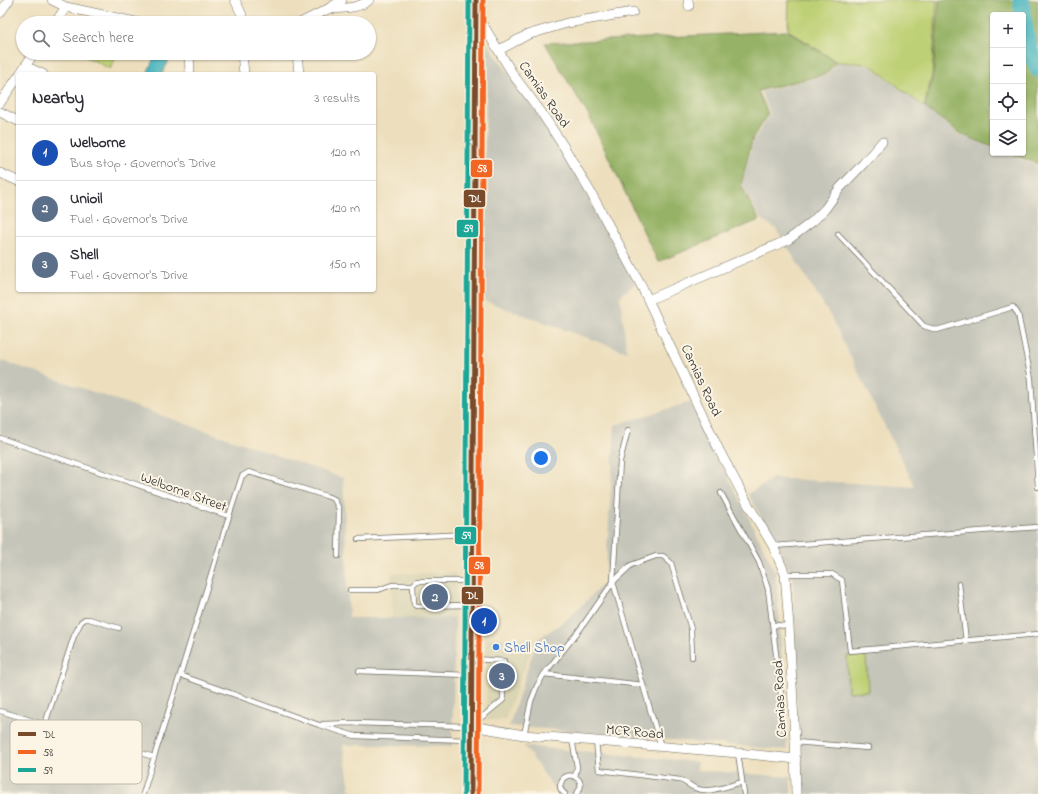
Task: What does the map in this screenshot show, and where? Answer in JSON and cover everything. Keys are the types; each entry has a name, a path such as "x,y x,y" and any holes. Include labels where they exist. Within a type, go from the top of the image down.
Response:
{"highway":[{"path":"471,794 478,3"}],"street":[{"path":"0,13 9,0"},
{"path":"52,0 66,7 108,16"},
{"path":"235,0 242,16"},
{"path":"314,16 342,0"},
{"path":"326,10 354,7 363,4 368,0"},
{"name":"Camias Road","path":"478,3 499,50 514,76 541,112 568,153 595,199 648,300 719,450 749,506 773,546 785,574 796,759 796,794"},
{"path":"60,16 66,7"},
{"path":"499,50 527,35 567,23 633,12"},
{"path":"22,72 30,60"},
{"path":"189,60 190,72"},
{"path":"243,60 244,72"},
{"path":"298,60 299,72"},
{"path":"26,66 39,72"},
{"path":"0,103 16,80"},
{"path":"0,112 16,120"},
{"path":"648,300 788,240 813,221 825,209 840,188 882,142"},
{"path":"0,173 16,180"},
{"name":"MCR Road","path":"472,733 524,734 596,742 796,759"}],"lane":[{"path":"838,234 924,326 937,330 1013,307 1018,314 1031,379 1038,487"},
{"path":"628,430 620,461 614,582 661,747"},
{"name":"Welborne Street","path":"0,438 229,516 143,794"},
{"path":"229,516 242,476 249,472 326,496 334,499 339,509 338,556"},
{"path":"721,493 759,562 768,589 782,703"},
{"path":"773,546 1038,527"},
{"path":"358,539 473,534"},
{"path":"524,734 531,701 544,674 581,628 614,582 632,565 656,556 664,556 671,563 691,629 692,657"},
{"path":"785,574 832,574 842,580 850,651 1038,634"},
{"path":"350,590 378,590 392,585 413,585 417,581 473,581"},
{"path":"959,584 966,641"},
{"path":"413,585 413,601 416,606 473,605"},
{"path":"46,720 80,622 84,619 89,619 119,628"},
{"path":"773,625 789,626"},
{"path":"472,658 504,661 504,670"},
{"path":"359,671 472,676"},
{"path":"544,674 643,685"},
{"path":"180,675 319,725 355,736 430,738 472,733 503,700 503,683"},
{"path":"0,711 31,720"},
{"path":"319,725 352,723 430,725 472,733"},
{"path":"572,739 577,767 575,777"},
{"path":"596,742 599,770 680,780 687,782 695,788 708,790 742,782"},
{"path":"795,742 868,748"},
{"path":"142,753 154,757"},
{"path":"738,753 744,794"},
{"path":"565,794 562,792 560,785 561,781 567,776 578,779 580,786 576,794"}],"shaded area":[{"path":"487,43 561,146 635,284 620,296 627,352 482,300"},
{"path":"837,62 868,65 960,135 990,147 990,156 1013,156 1038,166 1038,794 799,794 793,579 772,535 748,494 773,478 915,487 831,317 776,229 760,218 742,185 754,139 770,114 761,92 827,75"},
{"path":"0,360 343,478 349,618 455,618 452,746 343,745 351,794 0,794"},
{"path":"691,402 776,573 787,750 509,726 537,640 570,617 605,582 615,425"},
{"path":"392,573 456,573 455,618 392,618"},
{"path":"486,637 535,639 505,720 487,720"},
{"path":"524,746 697,762 697,770 791,777 791,794 558,794"}],"green space":[{"path":"789,0 937,0 932,75 924,107 869,64 837,62 788,30"},
{"path":"939,0 1038,0 1038,164 1018,156 1026,156 1026,12 990,12 990,146 963,135 925,108 933,75"},
{"path":"788,31 836,62 826,74 758,91 768,114 753,137 741,185 759,220 658,262 590,118 545,43"},
{"path":"93,60 114,60 110,69"},
{"path":"866,655 868,691 848,692 847,656"}],"water":[{"path":"153,60 169,60 163,72 148,72"}],"waterway":[{"path":"1021,0 1023,12"},
{"path":"1026,34 1028,46 1038,69"}],"transit line":[{"name":"59","path":"464,794 469,0"},
{"name":"DL","path":"471,794 476,0"},
{"name":"58","path":"478,794 483,0"}],"place":[{"name":"Unioil","path":"435,597"},
{"name":"Welborne","path":"484,621"},
{"name":"Shell Shop","path":"496,647"},
{"name":"Shell","path":"502,676"}]}
